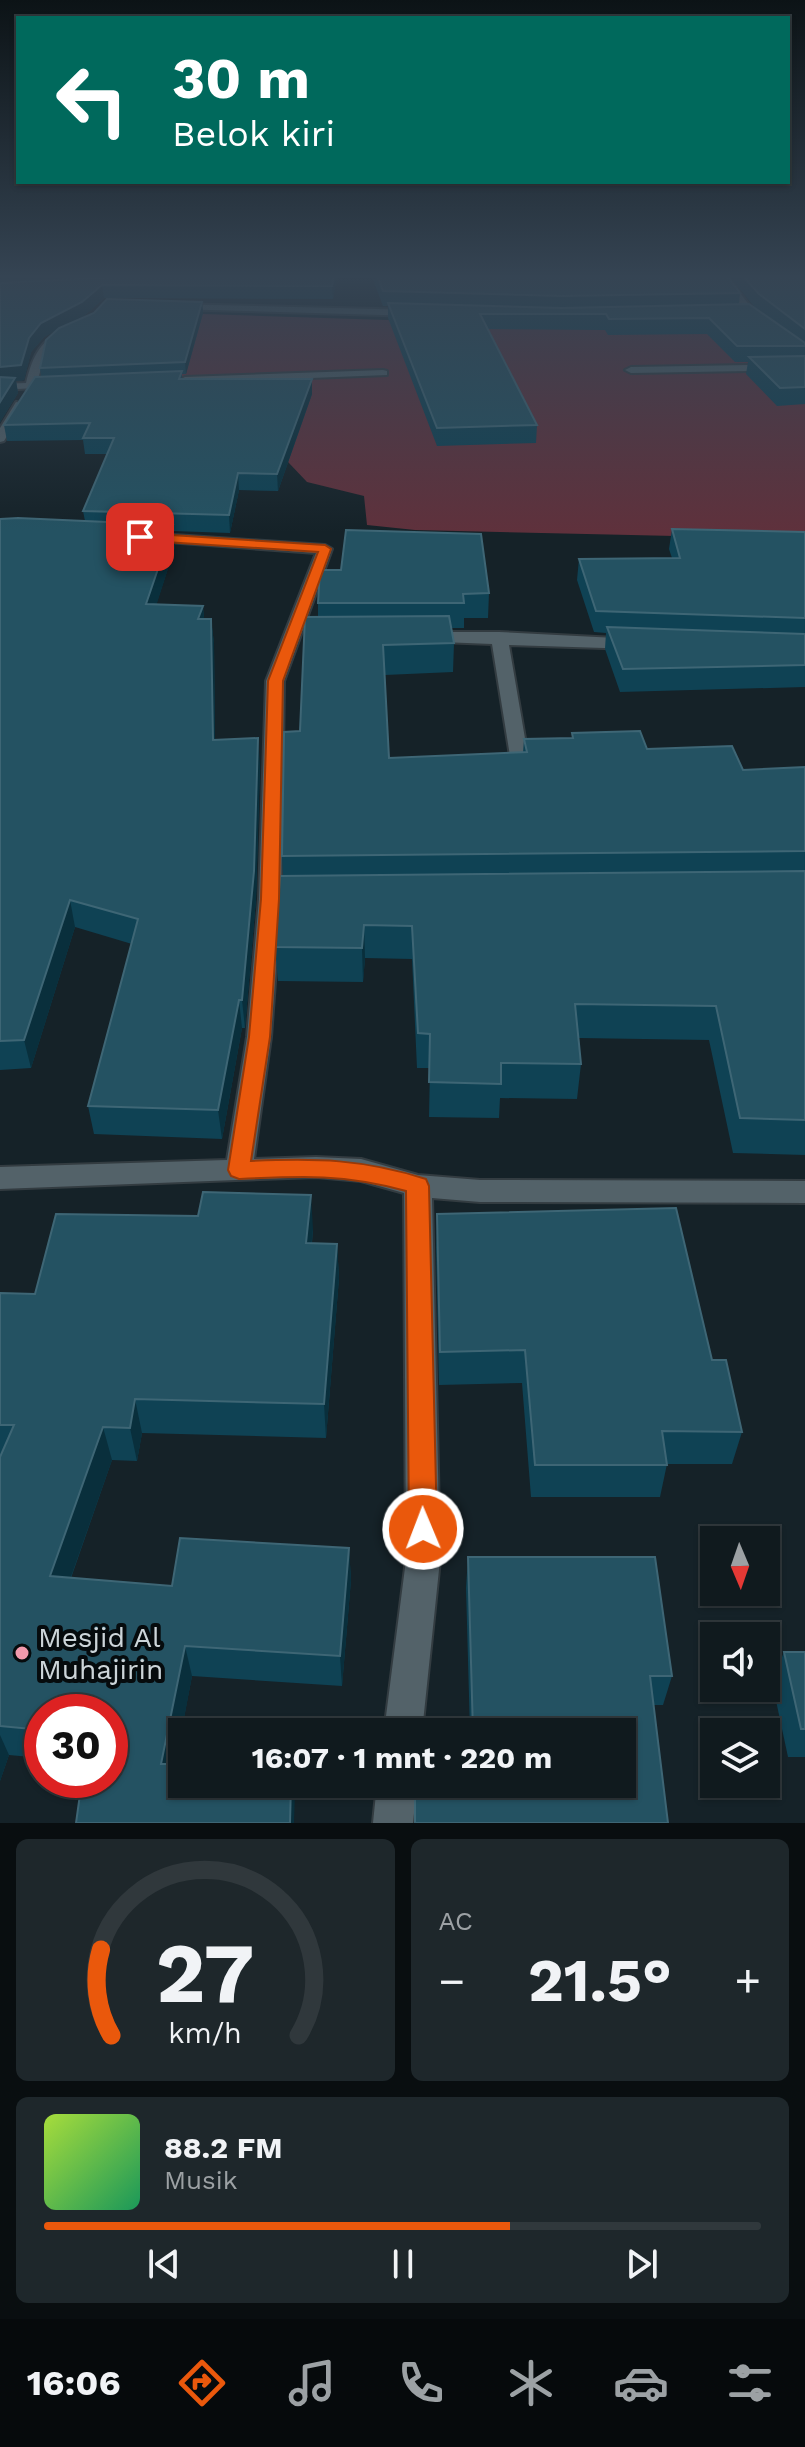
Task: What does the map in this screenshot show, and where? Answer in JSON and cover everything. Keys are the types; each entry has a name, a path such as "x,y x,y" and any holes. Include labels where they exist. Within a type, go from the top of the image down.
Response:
{"street":[{"path":"0,438 31,386 36,362"},
{"path":"631,370 805,367"},
{"path":"169,381 383,373"},
{"path":"0,387 46,385"},
{"path":"129,536 325,549 302,636 275,681 278,899 239,1170"},
{"path":"404,637 499,637 656,645"},
{"path":"499,637 519,756"},
{"path":"0,1178 316,1167 361,1170 418,1186 480,1191 805,1192"},
{"path":"405,1718 423,1560 418,1186"},
{"path":"393,1823 396,1798"}],"shaded area":[{"path":"93,362 804,362 805,539 415,530 367,525 364,496 307,482 270,443"}],"building":[{"path":"0,362 22,362 21,365 0,367"},
{"path":"41,362 183,362 40,368"},
{"path":"411,362 505,362 537,425 437,428"},
{"path":"754,362 805,362 805,387 780,388"},
{"path":"182,371 179,379 312,379 277,474 238,473 229,515 83,511 114,438 83,438 90,423 4,425 35,377"},
{"path":"0,377 15,378 0,402"},
{"path":"0,519 173,525 146,604 203,606 198,619 211,619 213,740 258,738 254,871 242,1000 239,1000 218,1110 88,1106 138,919 70,900 24,1040 0,1041"},
{"path":"672,529 805,532 805,618 596,611 579,559 680,558"},
{"path":"346,530 481,534 489,593 463,594 464,603 318,603 320,570 341,570"},
{"path":"449,616 454,643 383,645 389,758 527,752 524,739 573,738 572,733 640,731 647,749 732,746 743,770 805,767 805,851 282,856 284,732 300,731 305,617"},
{"path":"607,627 805,634 805,665 623,669"},
{"path":"805,871 805,1120 740,1118 716,1006 575,1004 581,1064 501,1063 501,1084 429,1082 430,1034 418,1033 412,926 364,925 362,948 275,947 280,876"},
{"path":"203,1192 311,1195 306,1243 337,1244 324,1404 135,1399 130,1428 103,1427 50,1576 172,1586 180,1538 349,1548 340,1656 185,1646 161,1764 168,1764 168,1798 291,1798 290,1823 76,1823 79,1798 128,1798 128,1694 24,1694 24,1728 0,1726 0,1457 14,1425 0,1425 0,1293 35,1294 56,1214 198,1216"},
{"path":"676,1208 712,1360 726,1360 742,1432 662,1431 667,1465 535,1465 525,1350 440,1352 437,1214"},
{"path":"468,1557 655,1557 672,1676 650,1676 668,1823 415,1823 415,1798 636,1798 636,1718 473,1718"},
{"path":"784,1652 805,1652 805,1729 801,1729"}],"place":[{"name":"Mesjid Al Muhajirin","path":"22,1653"}],"route":[{"path":"140,537 325,549 275,681 270,899 259,1037 239,1170 316,1167 361,1170 418,1186 423,1529"}]}
